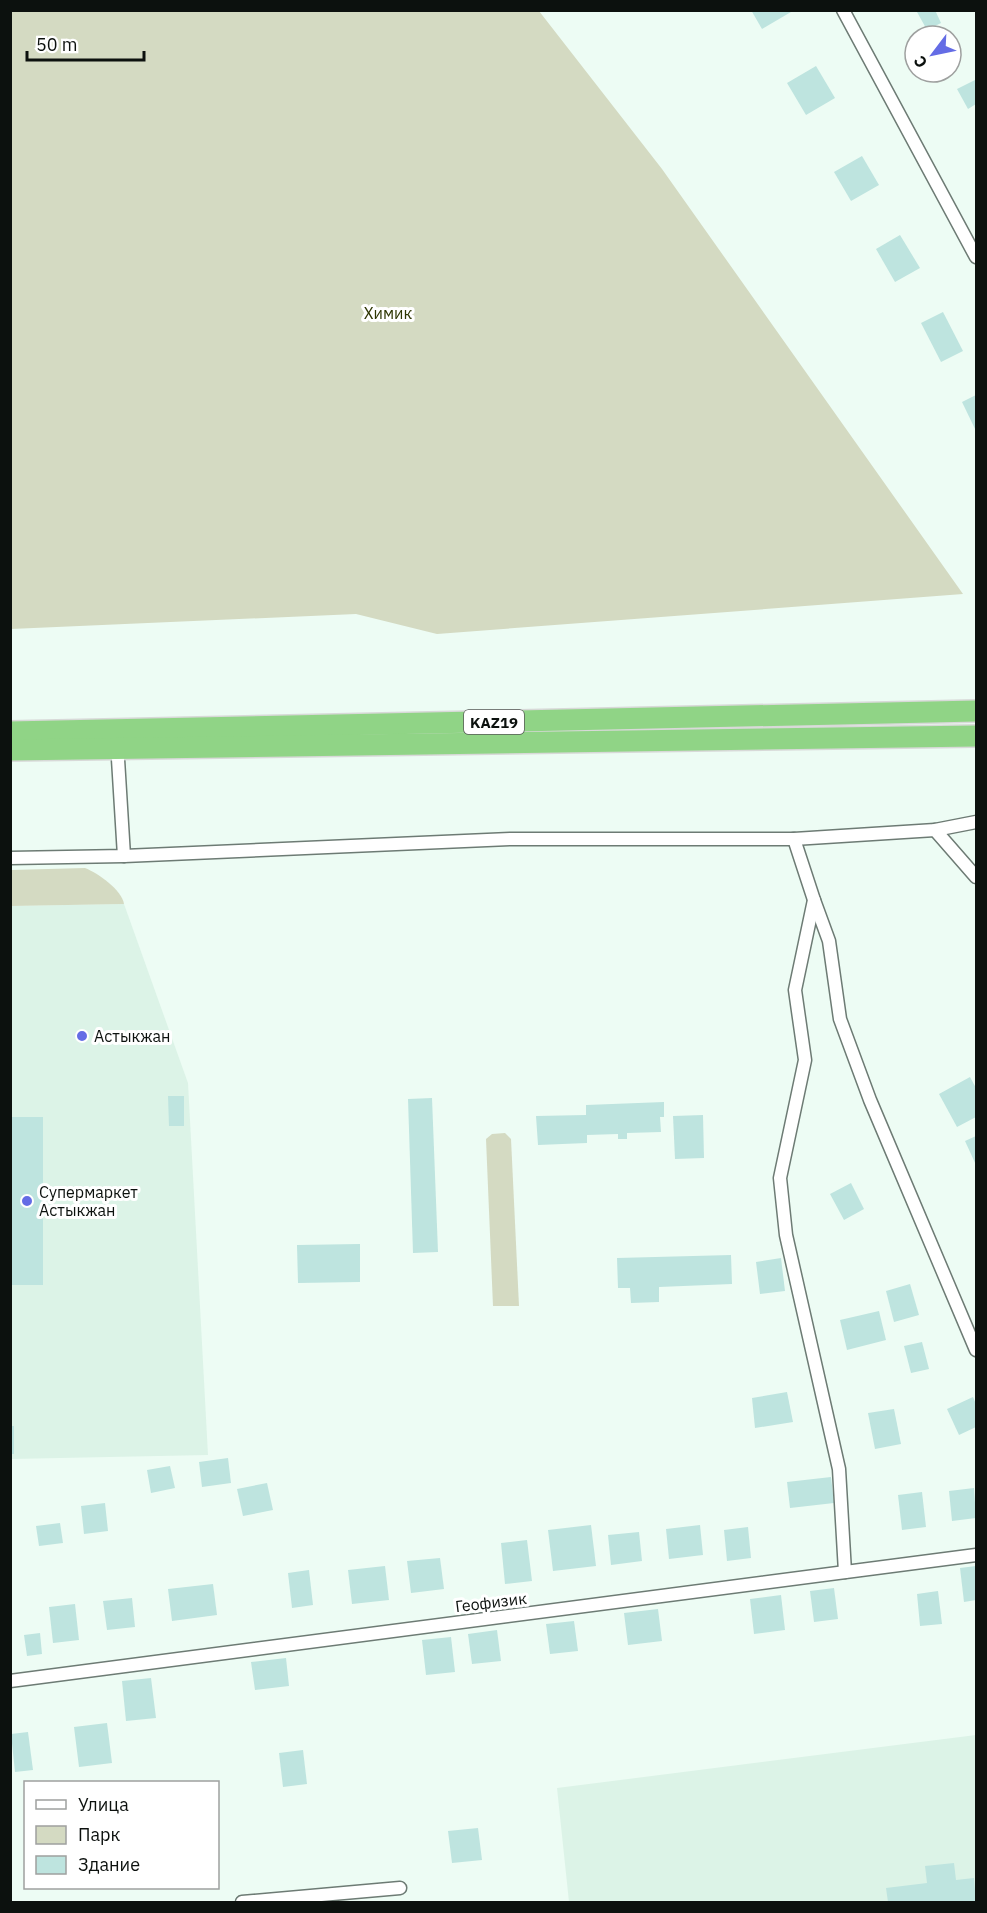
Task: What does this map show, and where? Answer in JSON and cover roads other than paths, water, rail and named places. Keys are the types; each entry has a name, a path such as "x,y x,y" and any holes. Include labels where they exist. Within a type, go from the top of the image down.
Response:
{"highway":[{"name":"KAZ19","path":"10,750 117,739 976,711"},
{"name":"KAZ19","path":"10,732 117,739 976,736"}],"street":[{"path":"843,10 976,257"},
{"path":"117,739 124,856"},
{"path":"10,858 124,856 510,839 794,839 935,830 976,822"},
{"path":"935,830 976,877"},
{"path":"794,839 829,941 840,1019 870,1100 976,1350"},
{"path":"814,900 795,990 805,1060 780,1178 786,1235 839,1469 845,1572"},
{"name":"Геофизик","path":"10,1681 976,1555"},
{"path":"242,1902 359,1897 400,1888"}],"place":[{"name":"Астыкжан","path":"82,1036"},
{"name":"Супермаркет Астыкжан","path":"27,1201"}],"park label":[{"name":"Химик","path":"388,313"}]}
